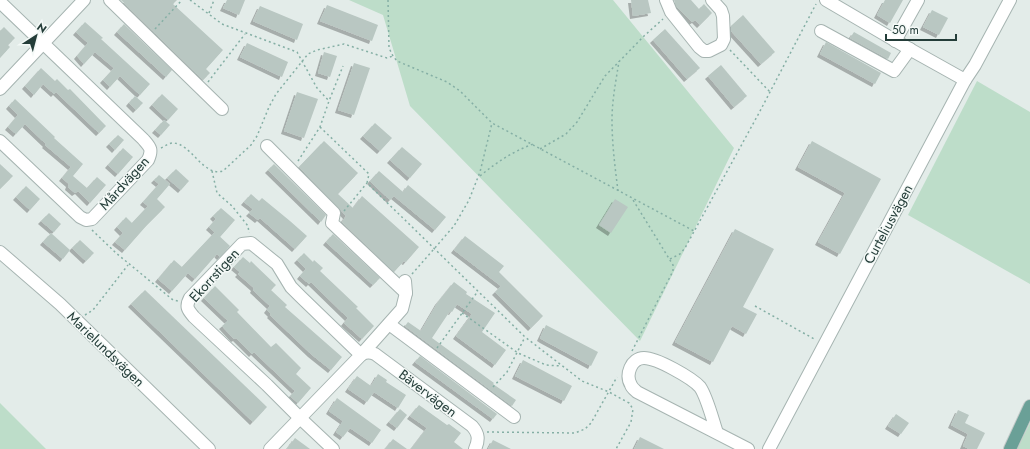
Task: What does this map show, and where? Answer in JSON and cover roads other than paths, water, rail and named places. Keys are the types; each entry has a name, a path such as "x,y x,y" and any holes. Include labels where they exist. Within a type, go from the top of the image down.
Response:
{"main road":[{"path":"1010,449 1030,406"}],"street":[{"path":"0,89 84,0"},
{"path":"110,0 222,109"},
{"path":"666,0 671,12 699,47 704,51 709,52 721,45 724,39 723,16 712,0"},
{"path":"826,0 965,80"},
{"path":"895,41 918,0"},
{"name":"Curteliusvägen","path":"769,449 965,80 975,65 1010,0"},
{"name":"Mårdvägen","path":"0,141 80,217 86,220 92,219 107,204 148,160 151,154 150,147 143,139 2,2"},
{"path":"821,31 894,71 910,49"},
{"path":"267,146 334,213 332,223 406,287 402,309 361,355 270,449"},
{"name":"Ekorrstigen","path":"300,418 188,310 187,304 190,298 242,244 251,243 277,264 291,287 361,355"},
{"name":"Marielundsvägen","path":"0,252 60,304 209,449"},
{"path":"389,324 514,417"},
{"name":"Bävervägen","path":"361,355 372,353 375,354 472,426 477,432 478,439 475,449"},
{"path":"717,433 703,392 692,379 653,358 642,357 630,367 628,378 631,386 637,392 748,449"},
{"path":"300,418 333,449"}]}
